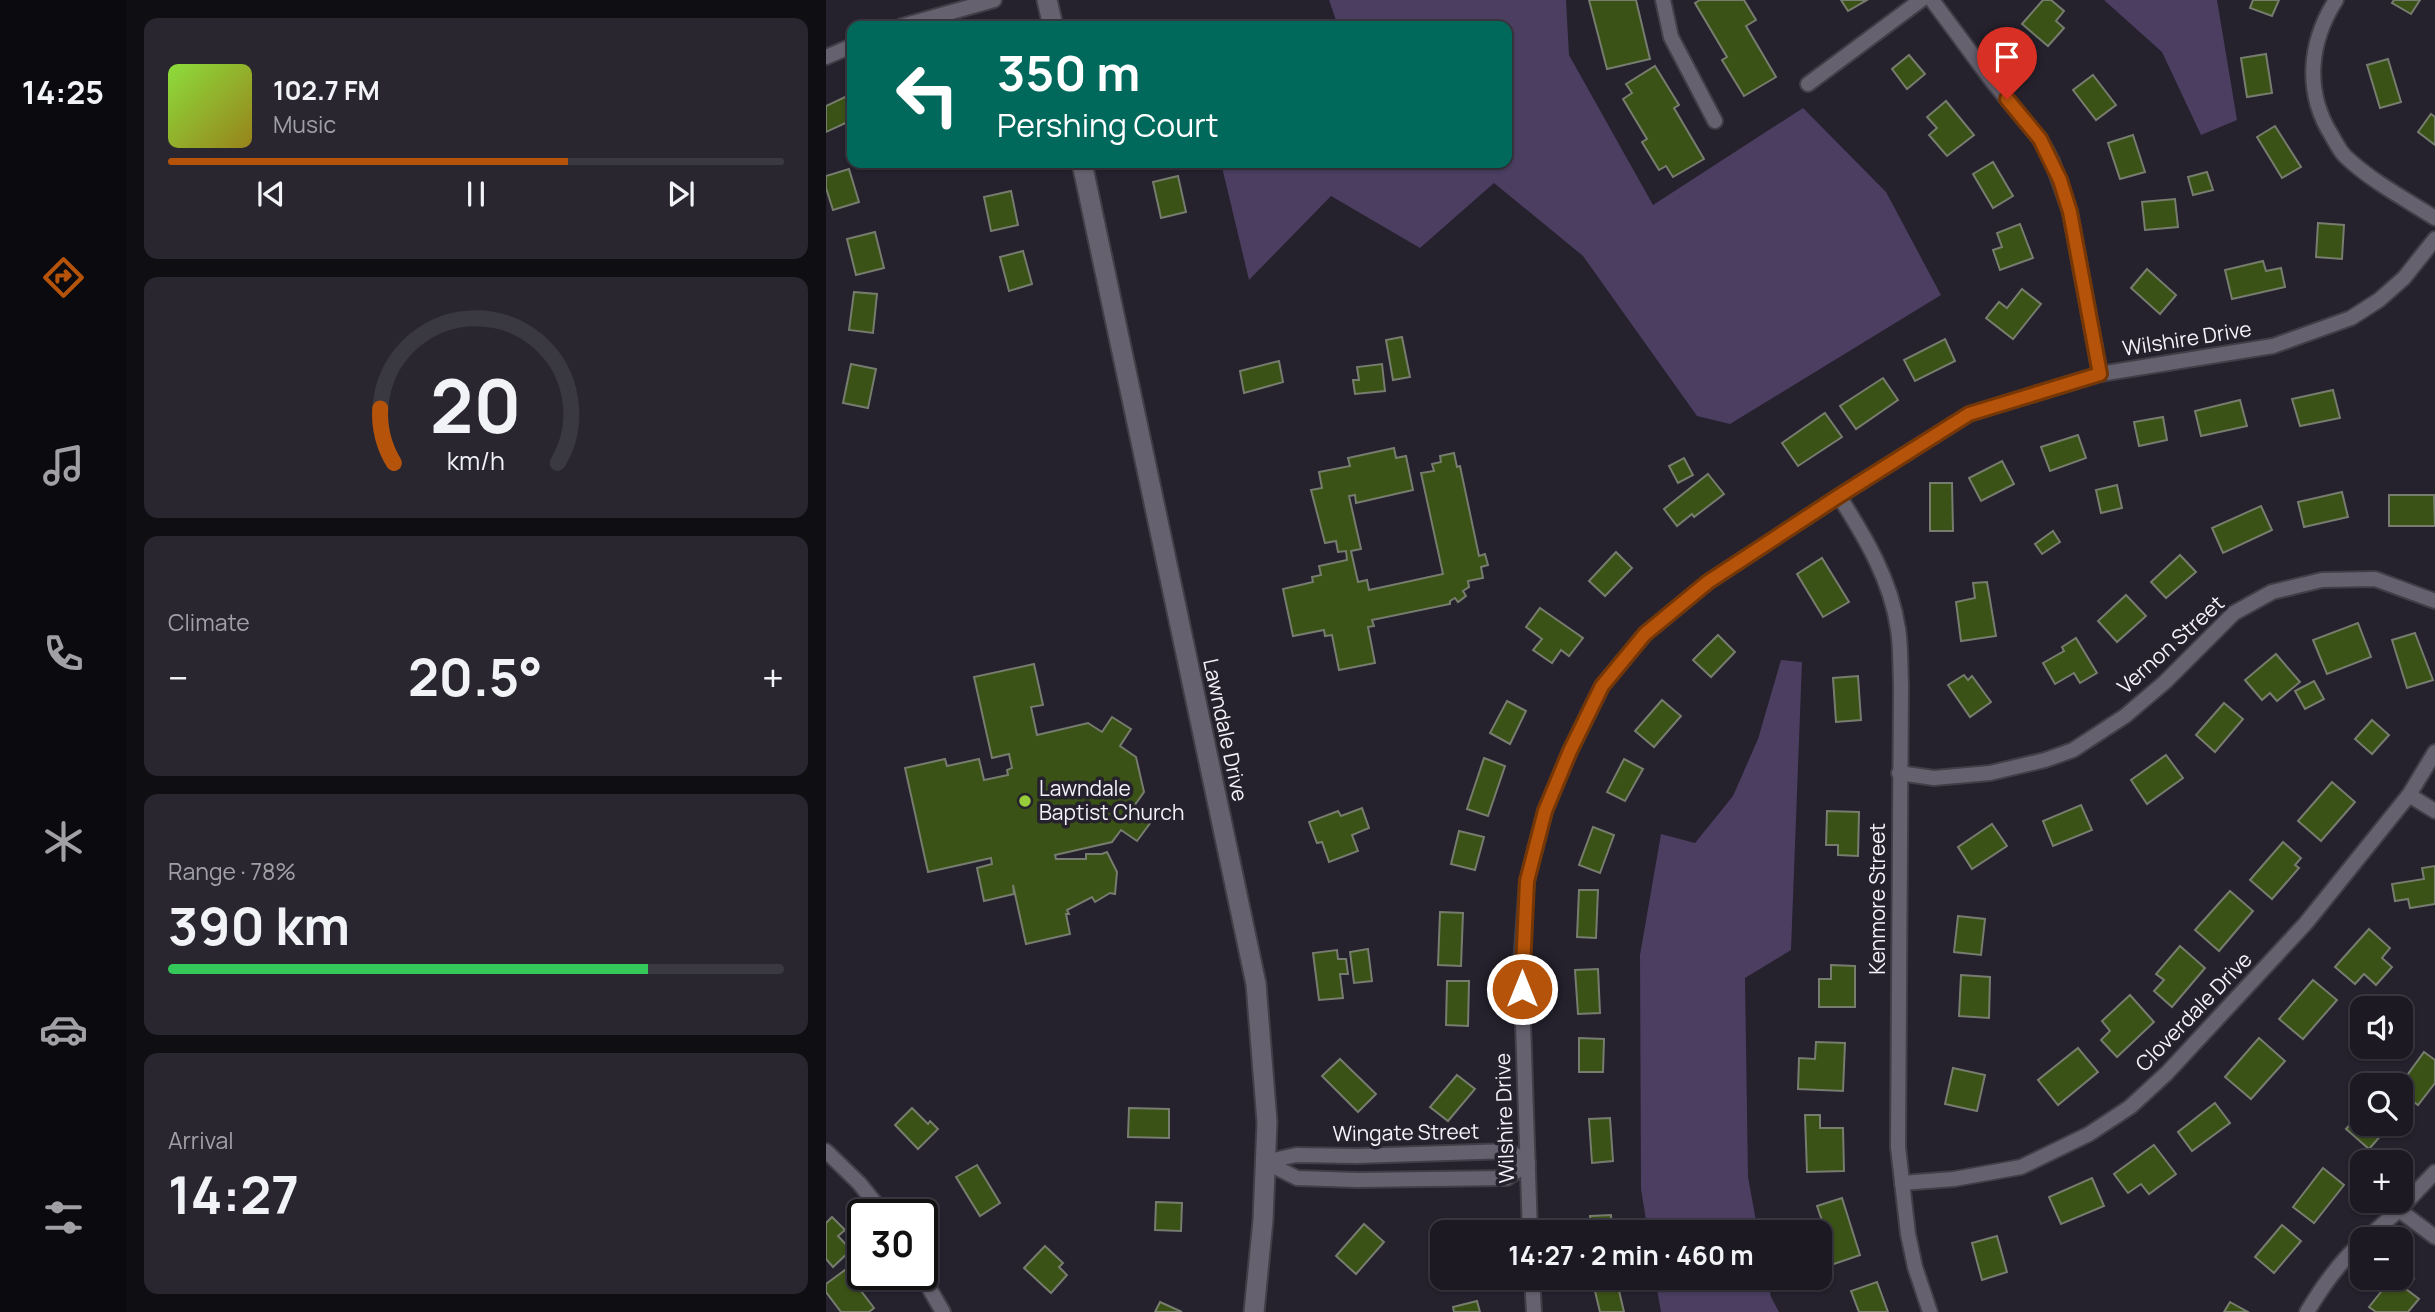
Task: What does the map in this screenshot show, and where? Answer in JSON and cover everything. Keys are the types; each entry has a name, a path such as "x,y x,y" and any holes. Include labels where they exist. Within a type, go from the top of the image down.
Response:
{"main road":[{"path":"1047,0 1052,21"},
{"name":"Lawndale Drive","path":"1083,168 1256,985 1267,1122 1263,1220 1254,1312"}],"street":[{"path":"920,21 994,0"},
{"path":"1663,0 1671,37 1715,121"},
{"path":"1808,83 1921,0"},
{"path":"1932,0 2034,132 2052,161 2070,212 2100,374"},
{"path":"2336,0 2327,14 2314,55 2313,95 2327,128 2344,156 2377,182 2435,218"},
{"path":"826,57 847,48"},
{"name":"Wilshire Drive","path":"1530,1220 1521,964 1527,881 1545,811 1570,751 1602,686 1645,634 1708,582 1969,414 2100,374 2273,346 2351,318 2379,300 2404,278 2435,239"},
{"name":"Kenmore Street","path":"1839,496 1868,542 1887,586 1898,628 1901,684 1898,1147 1915,1267 1930,1312"},
{"name":"Vernon Street","path":"1899,772 1934,778 1990,773 2073,750 2125,716 2165,682 2235,613 2272,592 2322,580 2375,579 2435,601"},
{"name":"Cloverdale Drive","path":"1902,1183 1954,1179 2021,1167 2089,1134 2130,1107 2167,1073 2306,923 2409,795 2435,752"},
{"path":"2409,795 2435,811"},
{"path":"826,1151 872,1199"},
{"name":"Wingate Street","path":"1265,1162 1296,1154 1356,1156 1508,1151 1528,1163"},
{"path":"1265,1162 1297,1178 1357,1180 1507,1178 1528,1163"},
{"path":"2413,1195 2435,1172"},
{"path":"2380,1227 2396,1213"},
{"path":"2403,1213 2435,1237"},
{"path":"2307,1312 2350,1255"},
{"path":"930,1290 943,1312"},
{"path":"1533,1290 1534,1312"}],"shaded area":[{"path":"1329,0 1566,0 1569,55 1653,205 1803,108 1886,192 1941,295 1730,424 1697,416 1583,256 1494,183 1420,248 1331,196 1249,280 1222,168 1512,168 1512,21 1336,21"},
{"path":"2104,0 2217,0 2237,120 2201,135 2162,52"},
{"path":"1781,660 1802,662 1791,950 1745,978 1748,1177 1756,1220 1646,1220 1641,1189 1640,955 1661,834 1695,843 1733,796 1758,739"},
{"path":"1657,1290 1770,1290 1779,1312 1661,1312"}],"building":[{"path":"1589,0 1636,0 1650,59 1607,69"},
{"path":"1700,0 1744,0 1756,20 1746,26 1776,77 1744,96 1722,60 1727,57 1695,3"},
{"path":"1841,0 1867,0 1848,11"},
{"path":"2043,0 2051,0 2064,11 2056,21 2064,28 2048,46 2022,24"},
{"path":"2253,0 2279,0 2272,16 2250,8"},
{"path":"2394,0 2420,0 2411,14 2392,3"},
{"path":"2266,54 2272,93 2247,97 2241,58"},
{"path":"1909,55 1925,74 1907,89 1892,69"},
{"path":"2388,59 2401,102 2380,108 2367,65"},
{"path":"1655,66 1679,105 1674,108 1704,159 1673,177 1666,166 1659,170 1642,142 1647,139 1623,99 1632,93 1626,84"},
{"path":"2093,75 2116,105 2096,120 2073,90"},
{"path":"847,96 847,122 826,132 826,106"},
{"path":"1946,101 1974,135 1947,156 1929,135 1937,128 1927,117"},
{"path":"2431,114 2435,117 2435,145 2418,132"},
{"path":"2275,126 2301,167 2282,178 2257,137"},
{"path":"2133,135 2145,172 2120,179 2108,143"},
{"path":"1993,162 2013,196 1993,208 1973,174"},
{"path":"849,169 859,202 833,210 826,188 826,176"},
{"path":"2207,172 2213,190 2193,195 2188,177"},
{"path":"1178,176 1186,212 1161,218 1153,182"},
{"path":"1011,191 1018,225 991,231 984,197"},
{"path":"2175,199 2178,227 2145,230 2142,202"},
{"path":"2318,223 2344,225 2342,259 2316,257"},
{"path":"2020,224 2033,258 2000,270 1993,250 2002,247 1997,233"},
{"path":"875,232 884,268 856,275 847,239"},
{"path":"1023,251 1032,284 1009,291 1000,257"},
{"path":"2263,261 2266,271 2281,268 2285,287 2232,299 2225,270"},
{"path":"2147,269 2176,295 2160,314 2131,288"},
{"path":"2022,289 2041,304 2013,339 1986,318 1999,302 2007,308"},
{"path":"854,292 877,294 873,333 849,330"},
{"path":"1402,337 1410,377 1393,380 1386,340"},
{"path":"1945,339 1955,361 1915,381 1904,360"},
{"path":"1279,361 1283,382 1244,393 1240,371"},
{"path":"851,364 876,369 868,408 843,403"},
{"path":"1382,364 1385,391 1355,394 1353,380 1359,380 1357,367"},
{"path":"1883,378 1898,400 1856,429 1840,406"},
{"path":"2333,390 2340,418 2300,426 2292,399"},
{"path":"2240,400 2247,426 2201,436 2195,411"},
{"path":"1825,413 1842,437 1798,466 1782,443"},
{"path":"2163,417 2167,440 2139,446 2134,422"},
{"path":"2078,435 2086,458 2050,471 2041,447"},
{"path":"1394,448 1396,458 1406,456 1413,490 1356,503 1355,495 1349,496 1361,549 1351,551 1358,582 1367,580 1369,590 1443,574 1421,473 1434,471 1432,464 1441,462 1440,456 1454,453 1457,467 1460,466 1479,556 1485,554 1488,565 1481,567 1483,578 1468,581 1469,587 1463,591 1466,596 1458,602 1455,598 1450,604 1372,620 1374,626 1368,627 1375,663 1339,670 1332,635 1325,636 1324,630 1293,636 1283,589 1313,582 1312,577 1321,575 1319,566 1347,560 1346,551 1338,552 1336,541 1325,543 1311,490 1322,488 1319,472 1350,466 1348,458"},
{"path":"1684,458 1693,475 1678,483 1669,466"},
{"path":"2002,461 2014,484 1981,501 1969,478"},
{"path":"1708,474 1724,494 1694,517 1692,514 1677,526 1664,509"},
{"path":"1930,483 1952,483 1953,531 1930,531"},
{"path":"2117,485 2122,508 2101,513 2096,490"},
{"path":"2342,492 2348,517 2304,527 2298,502"},
{"path":"2389,495 2434,495 2435,526 2389,526"},
{"path":"2261,506 2272,530 2223,553 2212,528"},
{"path":"2053,531 2060,542 2042,554 2035,544"},
{"path":"1616,552 1632,568 1605,596 1589,581"},
{"path":"2180,555 2196,572 2166,598 2151,582"},
{"path":"1822,558 1849,602 1823,617 1797,574"},
{"path":"1987,582 1996,636 1961,641 1956,602 1975,598 1973,583"},
{"path":"2126,595 2146,616 2117,642 2098,621"},
{"path":"1540,608 1583,638 1569,656 1561,650 1552,663 1533,650 1542,639 1526,627"},
{"path":"2358,623 2371,657 2327,674 2313,640"},
{"path":"2415,633 2433,680 2407,688 2392,640"},
{"path":"1718,635 1735,652 1711,677 1693,660"},
{"path":"2076,638 2097,673 2080,683 2074,673 2055,684 2043,663 2064,651 2062,647"},
{"path":"2276,654 2300,682 2277,701 2270,693 2262,700 2245,680"},
{"name":"Lawndale Baptist Church","path":"1034,664 1043,705 1031,707 1037,735 1088,723 1102,732 1112,717 1131,729 1120,746 1136,757 1144,792 1132,809 1151,822 1137,841 1121,830 1112,842 1055,855 1056,859 1086,859 1086,854 1107,852 1117,872 1115,894 1110,893 1095,902 1092,897 1067,910 1070,934 1026,944 1013,885 1014,894 984,901 977,868 992,864 991,858 928,872 905,768 945,759 947,766 979,759 984,780 1008,775 1007,770 1012,768 1009,754 992,758 974,677"},
{"path":"1964,675 1968,680 1972,676 1991,702 1970,717 1948,685"},
{"path":"1858,676 1861,720 1836,722 1833,678"},
{"path":"2314,681 2324,699 2305,709 2295,691"},
{"path":"1662,700 1681,716 1654,747 1635,731"},
{"path":"1507,701 1526,711 1510,744 1490,733"},
{"path":"2224,703 2243,719 2215,752 2196,735"},
{"path":"2372,720 2389,735 2372,754 2355,739"},
{"path":"2166,755 2183,778 2147,804 2131,780"},
{"path":"1484,758 1505,766 1488,816 1467,809"},
{"path":"1624,759 1643,769 1625,801 1607,792"},
{"path":"2332,782 2355,802 2321,841 2298,821"},
{"path":"2081,805 2092,830 2053,846 2043,821"},
{"path":"1362,808 1369,828 1352,835 1358,851 1329,862 1322,842 1317,843 1309,822 1338,811 1341,816"},
{"path":"1827,811 1859,812 1858,856 1838,855 1838,845 1826,845"},
{"path":"1992,824 2007,846 1972,869 1958,847"},
{"path":"1593,827 1614,835 1600,873 1579,865"},
{"path":"1459,831 1484,837 1475,870 1451,864"},
{"path":"2283,842 2301,858 2295,865 2299,868 2272,899 2250,880"},
{"path":"2435,866 2435,904 2410,908 2408,899 2395,901 2392,884 2424,879 2422,868"},
{"path":"1579,890 1598,890 1596,938 1577,937"},
{"path":"2230,891 2253,911 2219,951 2195,930"},
{"path":"1440,912 1463,913 1461,966 1438,965"},
{"path":"1958,916 1985,919 1981,955 1954,952"},
{"path":"2369,929 2390,948 2382,958 2392,967 2376,985 2364,974 2355,984 2335,967"},
{"path":"2180,946 2205,968 2172,1007 2154,991 2164,980 2156,974"},
{"path":"1368,949 1372,981 1354,983 1350,952"},
{"path":"1337,950 1338,959 1346,959 1348,974 1340,974 1343,998 1319,1000 1313,953"},
{"path":"1831,965 1855,966 1855,1007 1819,1007 1819,979 1831,979"},
{"path":"1598,969 1600,1013 1578,1014 1575,970"},
{"path":"1961,975 1990,977 1989,1018 1959,1016"},
{"path":"2313,980 2337,1000 2303,1039 2279,1019"},
{"path":"1447,981 1469,981 1468,1026 1446,1025"},
{"path":"2130,995 2154,1022 2117,1057 2101,1040 2110,1031 2102,1021"},
{"path":"1579,1038 1604,1039 1603,1072 1579,1072"},
{"path":"2259,1038 2285,1061 2251,1099 2225,1077"},
{"path":"1816,1042 1845,1043 1843,1091 1798,1089 1799,1058 1815,1059"},
{"path":"2078,1048 2098,1072 2058,1105 2038,1080"},
{"path":"2424,1052 2435,1060 2435,1083 2418,1105 2413,1101 2413,1073 2409,1073"},
{"path":"1340,1059 1376,1094 1358,1112 1322,1076"},
{"path":"1953,1068 1985,1075 1977,1111 1945,1104"},
{"path":"1457,1075 1475,1089 1448,1121 1430,1107"},
{"path":"2215,1103 2230,1123 2192,1151 2178,1132"},
{"path":"912,1108 928,1124 930,1121 938,1129 918,1149 895,1125"},
{"path":"1129,1108 1169,1109 1169,1138 1128,1137"},
{"path":"1805,1115 1820,1115 1820,1128 1843,1128 1844,1171 1807,1172"},
{"path":"1610,1118 1613,1161 1592,1163 1589,1119"},
{"path":"2354,1136 2380,1136 2369,1149"},
{"path":"2154,1145 2176,1174 2149,1194 2141,1184 2128,1193 2114,1174"},
{"path":"977,1165 1000,1203 980,1216 956,1177"},
{"path":"2323,1168 2344,1185 2314,1223 2293,1207"},
{"path":"2092,1178 2104,1206 2061,1224 2049,1197"},
{"path":"1842,1198 1860,1255 1832,1265 1832,1220 1822,1220 1817,1206"},
{"path":"1156,1202 1182,1203 1181,1231 1155,1230"},
{"path":"1611,1215 1611,1220 1590,1220 1590,1216"},
{"path":"832,1217 845,1230 838,1236 847,1246 847,1254 833,1267 826,1259 826,1223"},
{"path":"1364,1224 1384,1242 1356,1274 1336,1256"},
{"path":"2282,1225 2301,1241 2274,1273 2255,1257"},
{"path":"1997,1236 2007,1272 1982,1280 1972,1243"},
{"path":"1045,1246 1063,1263 1059,1267 1067,1275 1051,1293 1024,1268"},
{"path":"845,1270 847,1290 860,1290 874,1308 869,1312 841,1312 826,1292 826,1284"},
{"path":"1877,1282 1888,1312 1859,1312 1851,1291"},
{"path":"1595,1290 1619,1290 1624,1312 1600,1312"},
{"path":"2382,1290 2407,1290 2419,1299 2408,1312 2376,1312 2369,1307"},
{"path":"1477,1301 1480,1312 1454,1312 1453,1307"},
{"path":"1160,1302 1182,1312 1155,1312"},
{"path":"2230,1302 2248,1312 2224,1312"}],"place":[{"name":"Lawndale Baptist Church","path":"1025,801"}],"route":[{"path":"1522,989 1521,964 1527,881 1545,811 1570,751 1602,686 1645,634 1708,582 1969,414 2100,374 2070,212 2060,180 2040,139 2007,99"}]}
